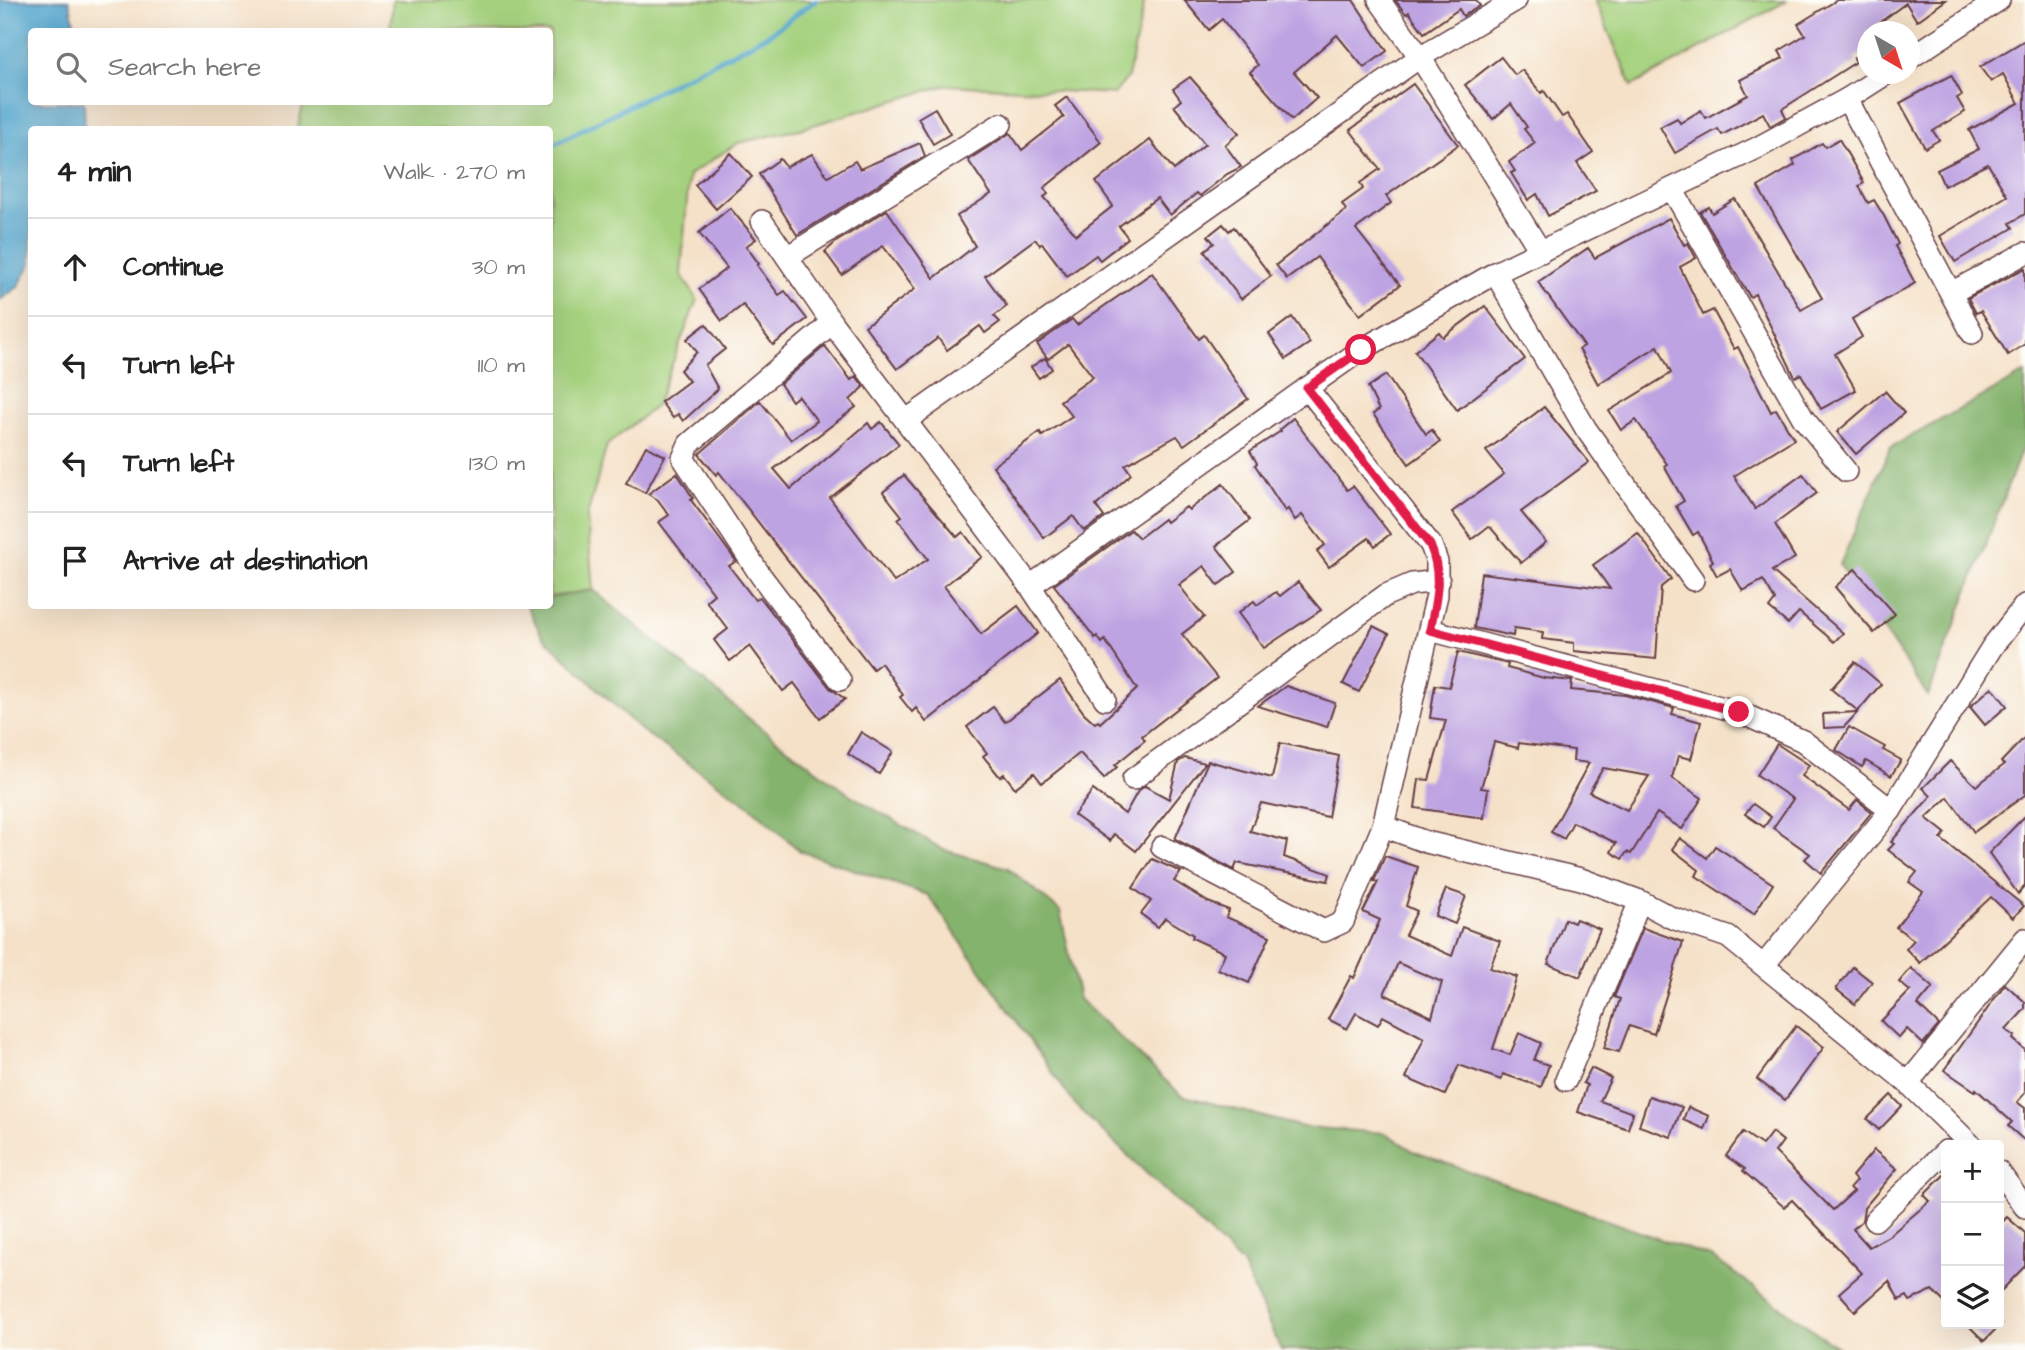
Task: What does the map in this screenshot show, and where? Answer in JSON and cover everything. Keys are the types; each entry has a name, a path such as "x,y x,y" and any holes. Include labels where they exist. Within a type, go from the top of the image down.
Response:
{"street":[{"path":"1379,0 1420,57 1541,252"},
{"path":"908,419 1420,57 1516,0"},
{"path":"1920,51 1999,0"},
{"path":"1030,586 1361,350 1494,273 1672,189 1847,99 1870,84"},
{"path":"1847,99 1972,333"},
{"path":"787,257 1001,124"},
{"path":"1672,189 1803,418 1846,471"},
{"path":"762,221 832,323 908,419 1030,586 1105,699"},
{"path":"1951,293 2025,253"},
{"path":"1494,273 1587,429 1693,580"},
{"path":"832,323 689,443 683,458 754,566 840,680"},
{"path":"1162,847 1324,931 1343,922 1383,826 1430,630 1439,581 1437,562 1430,545 1307,388"},
{"path":"1133,779 1386,595 1412,584 1439,581"},
{"path":"1764,965 1891,810 1992,647 2025,605"},
{"path":"1430,630 1739,712 1803,741 1891,810"},
{"path":"1383,826 1426,842 1581,879 1640,901 1672,918 1728,937 1908,1083 1954,1140"},
{"path":"1566,1080 1640,901"},
{"path":"1908,1083 2025,939"},
{"path":"1875,1220 1941,1159"},
{"path":"2004,1179 2025,1207"}],"green space":[{"path":"393,0 1145,0 1128,77 1114,94 946,85 800,129 738,143 689,175 681,274 697,299 656,406 607,445 587,516 593,590 553,597 553,126 298,126 303,105 553,105 553,28 390,28"},
{"path":"1595,0 1788,0 1632,86"},
{"path":"2025,373 2025,441 1928,696 1840,565 1890,448"},
{"path":"593,590 763,730 849,794 944,850 1008,868 1060,911 1079,999 1181,1095 1303,1127 1385,1133 1415,1152 1713,1258 1841,1350 1281,1350 1242,1264 1076,1106 928,895 800,851 750,806 641,730 542,636 528,609 553,609 553,597"}],"water":[{"path":"0,0 69,0 75,28 28,28 28,105 84,105 85,126 28,126 28,269 18,287 0,300"}],"building":[{"path":"1184,0 1353,0 1387,51 1364,68 1337,35 1294,72 1317,98 1292,120 1250,72 1258,65 1222,19 1209,30"},
{"path":"1395,0 1476,0 1480,6 1463,16 1459,9 1424,33 1409,12 1406,14"},
{"path":"1837,0 1946,0 1917,21 1906,3 1882,21 1857,21 1856,62 1782,109 1786,117 1770,126 1763,113 1722,135 1718,129 1675,153 1660,127 1677,118 1680,123 1701,110 1706,118 1748,95 1740,80 1783,58 1779,51 1805,35 1798,24"},
{"path":"2025,40 2025,214 2010,223 2013,228 1955,262 1940,236 2007,196 1988,164 1944,186 1937,170 1979,149 1969,130 2019,103 2003,74 1991,82 1980,67"},
{"path":"1501,57 1515,75 1522,70 1541,93 1544,91 1562,117 1567,114 1593,152 1577,163 1596,191 1548,216 1537,194 1528,200 1511,173 1515,171 1509,162 1535,143 1524,129 1527,127 1511,104 1493,119 1465,85"},
{"path":"1951,75 1962,95 1957,98 1965,112 1933,131 1939,140 1925,148 1900,103"},
{"path":"1190,77 1239,133 1225,145 1241,167 1227,174 1200,196 1197,193 1170,215 1157,198 1119,226 1128,238 1100,260 1096,255 1067,276 1042,243 1040,245 1035,239 985,276 1007,306 994,316 1000,322 985,333 980,326 947,350 938,338 897,369 865,326 915,289 883,246 842,275 825,252 836,242 887,210 934,278 975,246 957,216 991,194 968,160 1010,133 1022,150 1064,117 1055,106 1067,97 1101,142 1044,188 1048,194 1044,197 1076,235 1113,206 1096,182 1150,140 1174,170 1205,144 1174,106 1181,100 1173,89"},
{"path":"1413,84 1458,145 1386,196 1391,203 1356,229 1400,285 1360,315 1317,257 1287,279 1276,265 1346,210 1342,204 1363,189 1360,183 1380,169 1350,130"},
{"path":"935,108 950,134 933,144 918,118"},
{"path":"1839,139 1864,183 1859,186 1868,203 1874,200 1884,216 1898,244 1895,246 1915,283 1852,319 1862,337 1835,354 1856,390 1821,409 1801,374 1795,377 1755,294 1750,297 1700,212 1709,207 1712,213 1735,199 1801,310 1822,298 1758,187 1795,165 1793,160 1822,143 1825,147"},
{"path":"920,143 925,156 797,235 759,174 780,159 786,167 812,154 828,177 855,161 860,169"},
{"path":"731,153 752,177 716,209 695,185"},
{"path":"730,208 756,239 746,246 759,264 757,265 779,295 785,291 807,319 773,345 743,305 722,321 699,289 727,268 699,233"},
{"path":"1669,218 1684,245 1688,243 1696,258 1680,267 1703,315 1713,310 1734,349 1738,347 1771,412 1776,409 1794,439 1734,476 1755,509 1803,474 1817,493 1775,524 1795,558 1772,571 1843,633 1834,642 1799,612 1788,624 1769,608 1775,600 1763,580 1743,591 1730,569 1717,576 1710,563 1713,561 1698,532 1693,535 1676,506 1684,501 1664,466 1667,464 1636,420 1621,430 1609,411 1671,373 1658,346 1598,384 1579,349 1584,346 1538,282 1588,248 1595,258"},
{"path":"1223,224 1229,231 1234,227 1271,276 1241,299 1204,251 1214,243 1208,236"},
{"path":"2025,268 2025,344 2008,355 1981,311 1976,313 1968,298"},
{"path":"1152,273 1199,339 1204,335 1248,399 1184,445 1177,436 1125,465 1131,474 1096,506 1104,517 1084,531 1073,516 1044,538 993,466 1040,432 1042,436 1072,416 1060,401 1093,377 1068,344 1048,359 1037,344 1072,319 1077,325"},
{"path":"1485,306 1525,359 1457,410 1415,351 1439,332 1443,337"},
{"path":"1292,317 1310,343 1286,359 1269,334"},
{"path":"706,324 725,349 705,365 718,389 683,421 678,414 673,418 661,402 689,381 680,370 697,352 687,339"},
{"path":"825,346 851,380 856,376 864,387 850,400 856,407 774,469 791,489 868,423 872,429 881,422 899,444 830,498 894,582 928,559 898,519 902,516 883,492 904,475 957,537 963,532 982,557 944,586 981,634 1018,606 1038,633 926,722 916,708 912,712 900,697 903,695 881,663 873,669 719,472 716,475 699,454 760,401 791,440 817,421 798,396 792,401 780,384"},
{"path":"1045,358 1052,369 1039,378 1031,367"},
{"path":"1386,375 1426,434 1432,430 1440,442 1409,464 1373,414 1379,410 1368,387"},
{"path":"1885,391 1904,413 1856,454 1837,432"},
{"path":"1544,407 1589,462 1521,512 1546,542 1521,563 1491,528 1488,527 1472,539 1452,512 1504,474 1486,451"},
{"path":"1293,418 1347,490 1353,486 1390,534 1375,546 1369,538 1329,567 1317,551 1325,545 1302,515 1295,520 1288,509 1285,511 1255,465 1257,463 1250,451 1281,431"},
{"path":"646,446 665,456 645,493 626,483"},
{"path":"677,473 693,498 691,500 736,561 729,566 755,600 760,597 830,688 845,699 820,718 794,683 783,691 750,646 730,661 714,640 728,629 706,601 714,594 659,522 669,515 658,500 648,494"},
{"path":"1223,484 1250,520 1216,546 1236,572 1218,585 1204,566 1179,585 1204,617 1182,634 1217,678 1142,736 1145,740 1115,765 1117,767 1104,779 1080,753 1042,783 1034,773 1015,788 1004,774 1000,777 983,756 987,753 967,727 993,707 1005,722 1060,680 1084,713 1095,723 1100,723 1137,689 1105,640 1102,643 1097,636 1095,638 1054,585 1131,530 1139,538 1164,519 1166,522 1186,507 1189,510"},
{"path":"1638,533 1671,579 1661,587 1656,659 1574,651 1574,643 1542,639 1543,632 1514,628 1513,636 1474,628 1481,573 1610,589 1593,565"},
{"path":"1855,569 1895,614 1874,633 1835,587"},
{"path":"1298,582 1321,610 1264,648 1238,613 1254,601 1257,605 1276,592 1280,596"},
{"path":"1373,626 1389,634 1359,692 1343,684"},
{"path":"1458,652 1508,664 1507,668 1544,678 1572,681 1571,690 1625,695 1674,708 1672,714 1701,722 1691,759 1678,756 1672,778 1702,798 1682,829 1657,813 1631,854 1627,852 1622,859 1611,852 1616,843 1573,822 1564,839 1551,832 1589,763 1573,761 1574,750 1519,743 1518,748 1494,742 1481,788 1488,789 1484,818 1415,808 1419,779 1429,780 1446,720 1430,718 1435,685 1449,687","holes":["1603,768 1649,776 1627,810 1589,792"]},
{"path":"1855,662 1881,684 1858,711 1831,689"},
{"path":"1286,686 1335,703 1327,727 1258,706"},
{"path":"1992,687 2007,706 1985,725 1970,707"},
{"path":"1858,712 1844,727 1824,728 1823,714"},
{"path":"1849,727 1885,747 1883,750 1901,760 1891,776 1866,761 1862,767 1836,750"},
{"path":"861,732 893,752 879,774 848,754"},
{"path":"2025,737 2025,795 1974,832 1948,797 1926,818 1945,833 1941,839 2024,906 2013,918 1991,897 1920,963 1906,949 1914,940 1896,927 1923,892 1909,882 1917,872 1888,850 1894,844 1891,842 1931,796 1923,788 1950,761 1976,786 2004,765 2001,762"},
{"path":"1280,743 1339,756 1328,817 1261,803 1250,831 1287,841 1284,857 1330,874 1328,881 1237,863 1234,870 1175,839 1208,761 1272,778"},
{"path":"1777,744 1809,765 1802,776 1849,810 1857,800 1872,812 1821,873 1805,859 1810,854 1773,828 1793,799 1757,775"},
{"path":"1185,758 1205,763 1136,851 1114,834 1110,841 1074,815 1093,790 1125,814 1138,791 1145,786 1169,799 1178,762"},
{"path":"1753,804 1771,817 1764,827 1745,814"},
{"path":"2025,816 2025,886 2018,894 1989,853"},
{"path":"1680,838 1707,858 1715,846 1773,884 1754,914 1696,876 1699,870 1672,849"},
{"path":"1385,856 1418,867 1406,906 1417,911 1405,935 1452,956 1462,927 1500,941 1490,968 1517,977 1493,1049 1510,1055 1519,1033 1541,1043 1534,1060 1549,1065 1541,1087 1503,1074 1501,1080 1459,1065 1445,1095 1406,1078 1424,1038 1383,1016 1378,1025 1356,1013 1347,1029 1328,1019 1351,976 1354,978 1380,920 1363,912 1378,882 1374,881","holes":["1398,963 1442,982 1432,1017 1384,994"]},
{"path":"1152,859 1181,872 1174,881 1208,902 1229,910 1226,917 1270,936 1249,983 1218,969 1225,953 1192,938 1193,935 1165,918 1158,927 1141,914 1151,901 1133,888"},
{"path":"1446,889 1466,896 1455,924 1435,916"},
{"path":"1565,919 1574,923 1576,919 1600,929 1580,977 1548,964"},
{"path":"1643,928 1683,942 1654,1034 1629,1026 1619,1052 1604,1048 1620,999 1614,997"},
{"path":"1853,967 1872,982 1855,1004 1836,989"},
{"path":"1911,968 1933,987 1918,1005 1939,1025 1923,1044 1907,1029 1899,1038 1881,1021 1910,991 1899,982"},
{"path":"2005,984 2025,1002 2025,1009 2006,1030 2015,1036 2013,1039 2025,1050 2025,1093 2017,1102 2025,1108 2025,1141 2008,1126 2012,1122 1976,1089 1975,1091 1944,1070"},
{"path":"1796,1026 1824,1047 1785,1100 1757,1079"},
{"path":"1591,1068 1611,1078 1600,1101 1633,1113 1628,1129 1578,1112 1587,1085 1583,1083"},
{"path":"1891,1095 1902,1106 1879,1130 1867,1119"},
{"path":"1649,1096 1682,1107 1671,1137 1639,1126"},
{"path":"1688,1107 1709,1116 1704,1129 1683,1120"},
{"path":"1743,1132 1762,1145 1772,1132 1783,1141 1775,1152 1833,1210 1854,1191 1850,1188 1856,1181 1852,1176 1874,1150 1897,1169 1864,1208 1862,1221 1853,1229 1869,1247 1889,1236 1930,1201 1924,1195 1941,1178 1941,1299 1932,1290 1910,1301 1907,1296 1899,1300 1889,1281 1855,1311 1839,1293 1862,1273 1792,1200 1784,1207 1743,1171 1745,1169 1726,1156"},
{"path":"2007,1217 2025,1233 2025,1266 2004,1288 2004,1266 2004,1220"},
{"path":"1972,1329 1996,1329 1984,1341"}],"waterway":[{"path":"553,144 768,35 816,0"}],"route":[{"path":"1361,350 1307,388 1430,545 1437,562 1439,581 1430,630 1739,712"}]}
